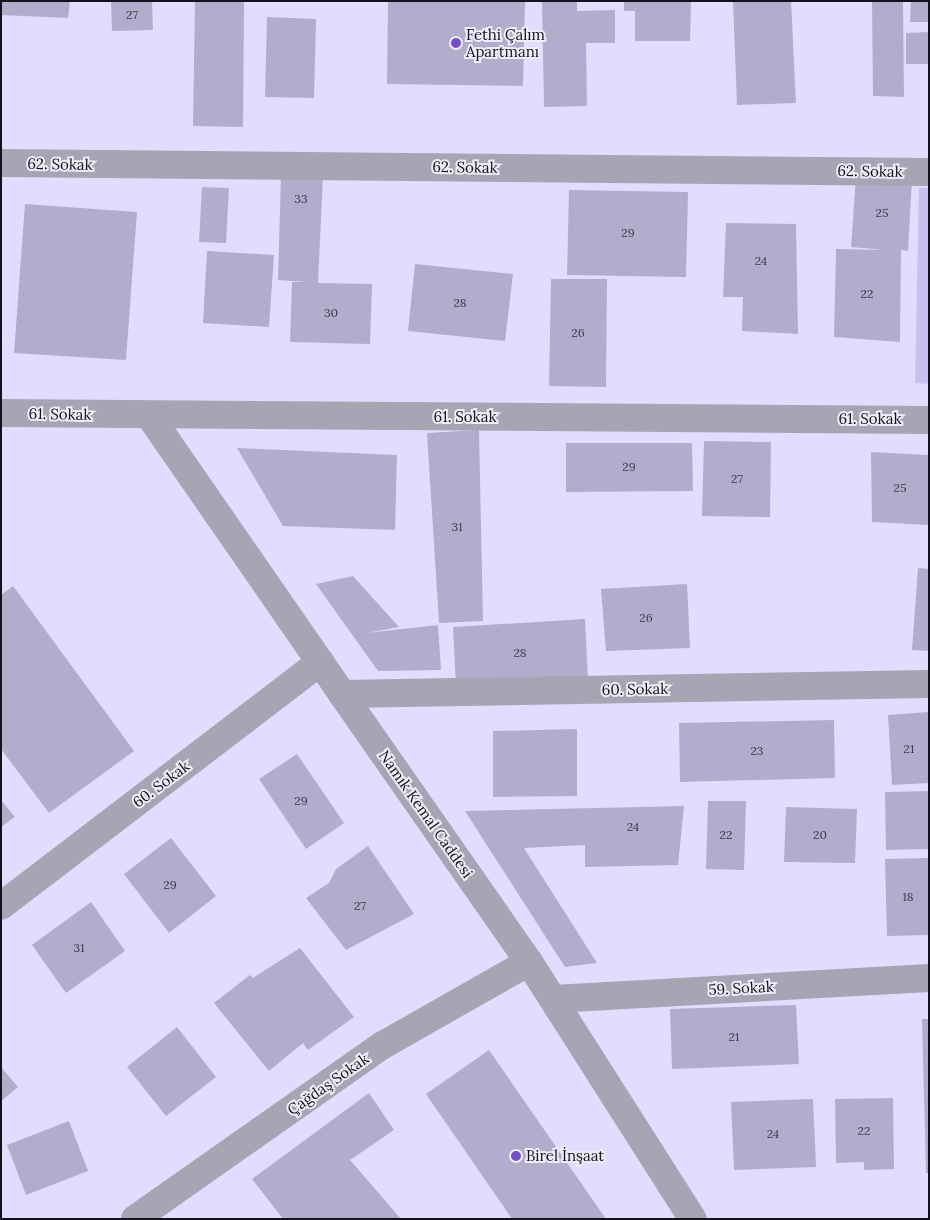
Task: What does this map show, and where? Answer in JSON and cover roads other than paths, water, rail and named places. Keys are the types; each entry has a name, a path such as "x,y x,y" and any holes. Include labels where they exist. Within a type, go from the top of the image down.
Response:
{"street":[{"name":"62. Sokak","path":"1,163 929,172"},
{"name":"61. Sokak","path":"1,413 149,416 929,420"},
{"name":"Namık Kemal Caddesi","path":"149,416 529,962 693,1219"},
{"name":"60. Sokak","path":"1,906 320,662"},
{"name":"60. Sokak","path":"342,694 929,684"},
{"name":"Çağdaş Sokak","path":"135,1219 383,1045 529,962"},
{"name":"59. Sokak","path":"553,998 929,978"}],"place":[{"name":"Fethi Çalım Apartmanı","path":"456,43"},
{"name":"Birel İnşaat","path":"516,1156"}]}
